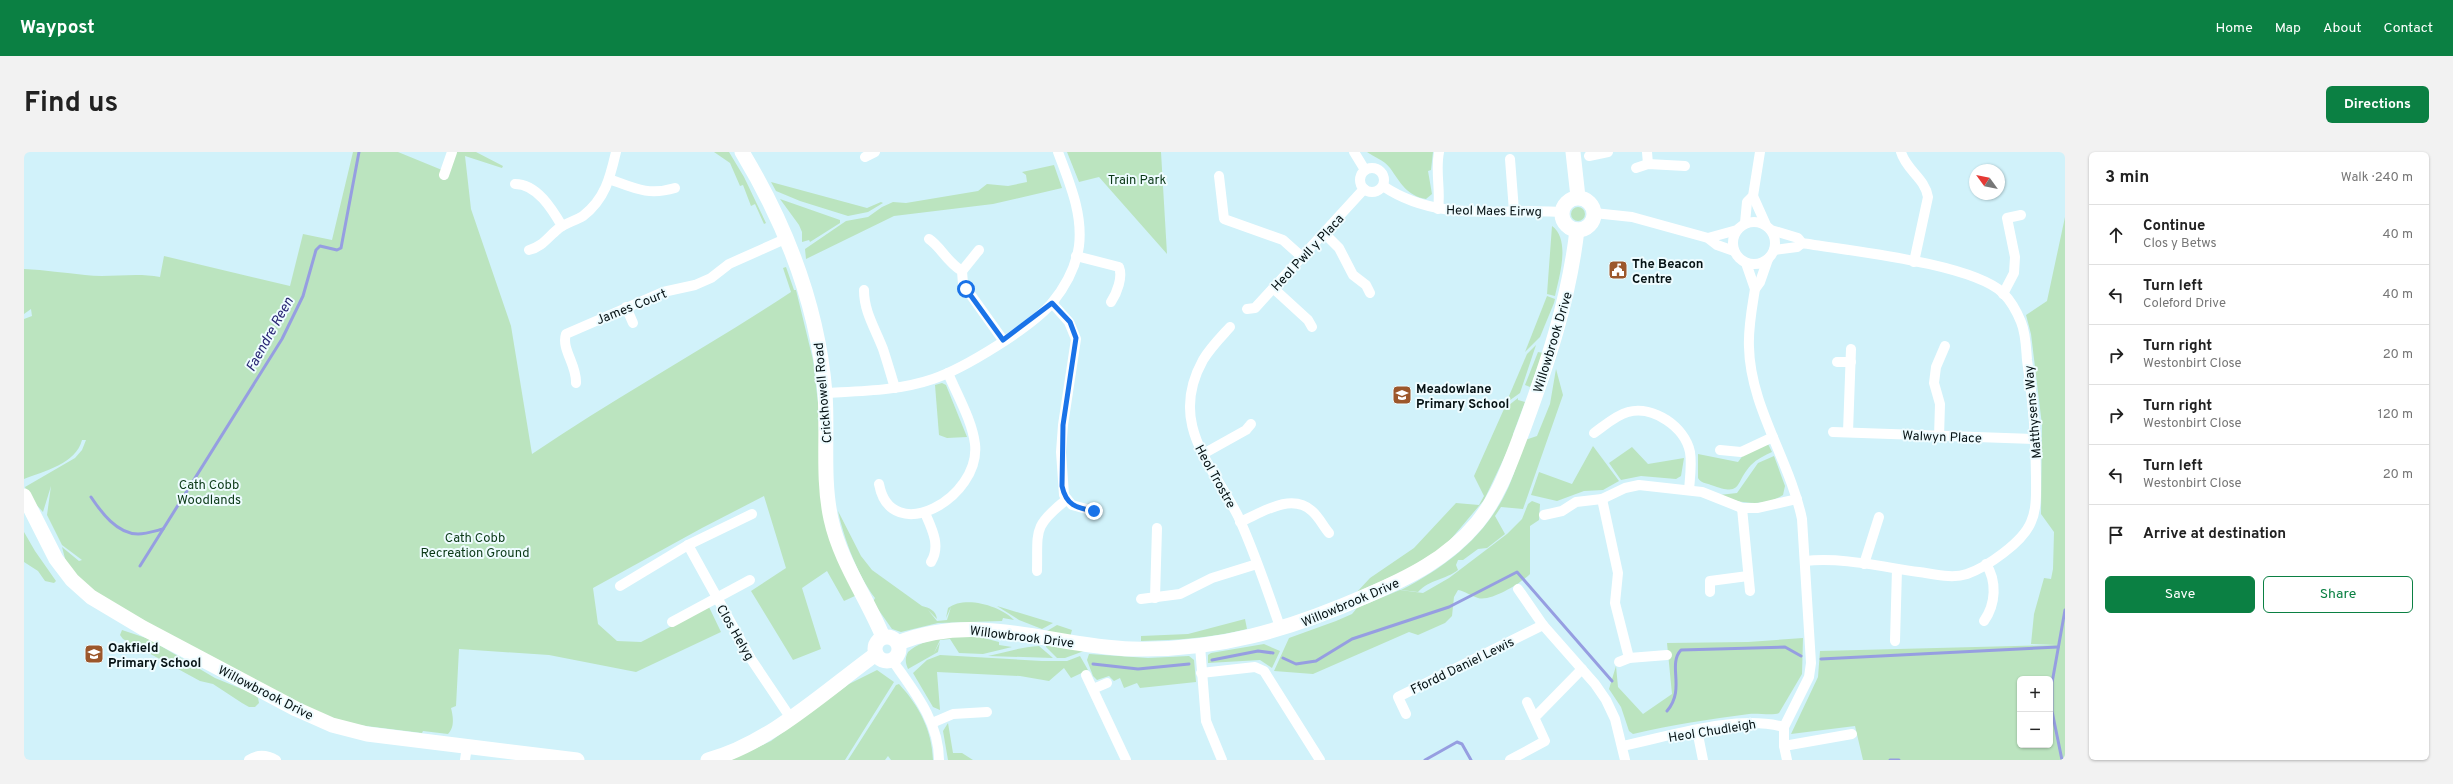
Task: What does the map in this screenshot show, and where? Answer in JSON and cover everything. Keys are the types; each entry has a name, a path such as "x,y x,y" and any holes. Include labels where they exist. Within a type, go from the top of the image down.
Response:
{"street":[{"path":"444,175 452,152"},
{"path":"529,250 537,248 562,226 581,217 591,209 605,191 616,152"},
{"name":"Crickhowell Road","path":"742,152 786,239 799,273 814,321 825,393 826,478 831,520 845,560 883,638"},
{"path":"865,157 875,152"},
{"path":"825,393 895,388 933,379 1003,340 1052,303 1070,275 1079,246 1078,215 1058,152"},
{"path":"1354,152 1365,170"},
{"path":"1438,209 1440,196 1436,164 1439,152"},
{"path":"1573,152 1578,197"},
{"path":"1589,156 1608,152"},
{"path":"1647,152 1648,164"},
{"path":"1755,289 1760,282 1768,259 1774,250 1774,236 1753,196 1760,152"},
{"path":"1901,152 1903,159 1927,187 1928,197 1914,262"},
{"path":"1510,159 1514,211"},
{"path":"1636,168 1648,164 1685,166"},
{"path":"1372,168 1381,171 1385,179 1383,186 1377,192 1372,193 1364,190 1359,181 1365,170 1372,168"},
{"path":"1219,176 1224,218 1283,240 1302,256"},
{"path":"609,179 633,188 653,192 675,188"},
{"path":"515,184 522,184 542,197 562,226"},
{"name":"Heol Maes Eirwg","path":"1383,186 1413,203 1460,213 1514,211 1562,212"},
{"name":"Heol Pwll y Placa","path":"1247,309 1255,308 1364,190"},
{"path":"1753,196 1747,202 1745,223 1737,230 1732,240 1734,251 1740,259 1746,263 1761,263 1768,259"},
{"path":"1578,197 1591,204 1594,214 1589,226 1577,230 1565,224 1562,212 1565,203 1578,197"},
{"path":"1594,214 1632,217 1708,238 1717,245 1734,251"},
{"path":"2003,294 2014,273 2015,257 2008,218 2021,215"},
{"name":"Matthysens Way","path":"1745,223 1759,222 1768,227 1798,238 1802,243 1914,262 1971,275 1990,283 2003,294 2014,306 2022,324 2036,439 2036,502 2031,523 2020,539 1986,564 1959,576 1829,560 1805,561"},
{"name":"Willowbrook Drive","path":"898,644 927,633 963,628 1009,632 1122,648 1200,646 1243,639 1281,630 1372,594 1429,566 1456,545 1485,513 1510,463 1555,341 1572,275 1577,230"},
{"path":"1708,238 1737,230"},
{"path":"1324,233 1339,248 1353,275 1366,285 1370,293"},
{"name":"James Court","path":"576,383 576,372 564,341 566,334 663,292 695,285 711,278 729,264 786,239"},
{"path":"929,240 935,243 947,260 962,271"},
{"name":"Matthysens Way","path":"1774,250 1797,247 1802,243"},
{"path":"979,250 962,271 963,284 1003,340"},
{"path":"1076,256 1119,267 1120,271 1116,295 1111,302"},
{"path":"1746,263 1755,289 1750,354 1758,396 1797,499 1805,561 1811,643 1809,678 1784,727 1784,746 1787,760"},
{"path":"1273,288 1308,320 1312,327"},
{"path":"864,290 864,301 870,322 882,348 895,388"},
{"path":"1052,303 1070,322 1076,338 1063,425 1062,486 1066,500 1078,508 1094,511"},
{"path":"626,307 633,323"},
{"name":"Heol Trostre","path":"1230,327 1204,359 1191,393 1190,421 1196,441 1240,522 1281,630"},
{"path":"1939,437 1940,404 1934,383 1940,358 1945,346"},
{"path":"1848,432 1851,349"},
{"path":"1930,354 1940,358"},
{"path":"1837,362 1851,362"},
{"path":"879,484 881,497 890,506 908,513 925,513 951,498 963,486 975,456 972,430 948,372"},
{"path":"1594,433 1629,412 1649,412 1658,416 1678,429 1688,446 1691,463 1689,490"},
{"path":"1203,454 1246,430 1251,424"},
{"name":"Walwyn Place","path":"1833,432 1939,437 2036,439"},
{"path":"1720,450 1741,452 1773,437"},
{"path":"1544,515 1562,511 1576,502 1602,499 1625,488 1639,485 1702,492 1718,500 1742,508 1758,508 1797,499"},
{"name":"Willowbrook Drive","path":"24,496 48,547 64,570 86,593 114,612 296,709 332,725 466,753 577,760"},
{"path":"1602,499 1618,573 1615,603 1629,658"},
{"path":"1037,571 1036,547 1039,528 1050,514 1066,500"},
{"path":"1240,522 1281,504 1298,504 1312,512 1329,533"},
{"path":"1742,508 1750,591"},
{"path":"925,513 936,545 935,555 931,562"},
{"path":"620,586 688,545 752,514"},
{"path":"1864,564 1879,517"},
{"path":"1156,598 1157,528"},
{"name":"Clos Helyg","path":"688,545 751,659 790,717"},
{"path":"1141,599 1180,594 1212,578 1257,564"},
{"path":"1984,621 1992,603 1994,583 1994,576 1986,564"},
{"path":"1895,641 1897,569"},
{"path":"1710,592 1710,581 1748,576"},
{"path":"672,622 750,580"},
{"path":"1518,589 1543,625 1606,700 1614,719 1625,760"},
{"name":"Ffordd Daniel Lewis","path":"1406,714 1398,696 1543,625"},
{"path":"883,638 892,638 898,644 898,655 892,660 881,660 876,654 877,642 883,638"},
{"path":"1200,646 1206,721 1222,760"},
{"path":"708,760 751,742 790,717 876,654"},
{"path":"1619,662 1629,658 1667,655"},
{"path":"892,660 932,723 938,744 939,760"},
{"path":"1201,673 1255,667 1264,671 1320,760"},
{"path":"1536,716 1582,670"},
{"path":"1086,675 1126,760"},
{"path":"1093,689 1107,683"},
{"path":"1510,760 1545,741 1536,716 1527,702"},
{"path":"932,723 953,714 987,712"},
{"name":"Heol Chudleigh","path":"1622,746 1697,730 1760,722 1784,727"},
{"path":"1697,730 1703,760"},
{"path":"1784,746 1852,734"},
{"path":"249,760 256,756 263,756 276,760"}],"green space":[{"path":"353,152 398,152 442,170 457,152 476,152 503,166 502,168 465,156 471,209 511,326 532,454 791,292 783,268 786,267 794,290 796,290 813,360 818,403 820,467 857,595 844,601 827,571 802,588 821,649 793,660 751,591 786,568 764,496 593,588 598,624 617,641 641,642 709,607 721,632 636,672 549,655 459,649 456,706 451,708 453,725 448,734 423,731 422,733 358,725 326,717 104,601 67,566 62,547 79,561 82,560 62,545 47,515 51,486 43,512 29,497 25,487 75,458 82,450 86,440 82,440 79,448 66,461 58,466 24,479 24,319 32,316 31,309 24,314 24,269 94,276 141,275 160,277 164,256 290,286 303,234 332,240"},
{"path":"714,152 729,152 744,177 766,223 764,224 755,204 751,206 743,185 740,186 730,163"},
{"name":"Train Park","path":"1067,152 1161,152 1167,254 1099,177 1079,182"},
{"path":"1367,152 1433,152 1431,170 1428,171 1432,194 1426,199 1409,192 1388,165"},
{"path":"1054,165 1062,188 993,204 894,216 806,259 805,249 846,221 868,217 882,207 893,202 906,203 978,191 987,184 1008,186 1027,182 1026,175 1022,172"},
{"path":"771,182 867,208 881,202 883,203 868,212 848,216 800,201 776,191"},
{"path":"780,199 840,220 840,223 810,242 809,240 802,242 802,232 799,225"},
{"path":"1575,207 1581,207 1585,211 1585,217 1581,221 1575,221 1571,217 1571,211"},
{"path":"2065,217 2065,760 1863,760 1855,726 1791,734 1818,677 1820,651 2057,645 2031,644 2034,614 2044,578 2051,579 2053,569 2054,532 2041,514 2042,425 2031,334 2026,315 2047,301"},
{"path":"1552,226 1558,232 1562,249 1561,269 1555,296 1547,294"},
{"path":"1547,296 1555,299 1554,303 1540,337 1525,352"},
{"path":"1536,345 1520,393 1506,403 1527,354"},
{"path":"1538,352 1543,353 1530,387 1525,385"},
{"path":"1556,369 1563,395 1523,509 1501,507 1495,516 1505,534 1487,548 1478,549 1463,560 1458,560 1456,565 1458,570 1448,576 1427,584 1418,592 1401,590 1435,571 1478,534 1489,520 1500,504 1509,486 1525,440 1537,436 1550,404"},
{"path":"942,383 946,385 967,437 947,438 939,435 935,385"},
{"path":"1518,398 1518,400 1525,402 1513,434 1514,437 1484,500 1451,539 1439,550 1406,570 1357,592 1370,578 1414,548 1456,503 1479,505 1484,496 1474,476 1504,409"},
{"path":"1768,444 1772,452 1761,457 1751,465 1734,489 1721,488 1704,483 1698,478 1698,454 1738,462 1744,454"},
{"path":"1593,446 1619,481 1603,490 1584,491 1557,501 1531,495 1539,472 1572,484"},
{"path":"1632,447 1648,464 1684,458 1681,476 1676,479 1641,476 1621,480 1609,463"},
{"path":"1774,456 1785,486 1783,495 1767,502 1751,503 1719,495 1737,493 1758,463"},
{"path":"1532,501 1540,504 1539,520 1530,526 1530,574 1520,582 1498,595 1484,598 1478,598 1458,590 1454,597 1452,616 1445,623 1418,635 1409,632 1313,674 1274,671 1289,638 1336,621 1352,614 1357,608 1400,590 1423,593 1449,578 1507,534 1522,519 1528,504"},
{"path":"838,511 861,556 872,570 922,606 932,610 937,619 928,610 937,621 947,620 951,607 946,618 948,608 955,604 964,602 973,602 1001,610 1014,620 1003,618 1002,621 938,623 901,632 892,629 873,602 875,598 857,568 844,533"},
{"path":"24,532 56,581 54,583 45,581 38,571 24,562"},
{"path":"997,606 1053,623 1042,629 1019,620"},
{"path":"1245,619 1247,629 1221,635 1141,641 1141,636 1188,634"},
{"path":"1057,625 1072,630 1070,637 1047,631"},
{"path":"122,630 149,639 215,678 254,694 258,698 259,703 255,707 249,707 213,684 200,681 123,639 120,635"},
{"path":"976,636 999,642 999,645 1012,647 983,654 959,653 950,639 940,640 934,653 940,642 938,652 908,669 906,664 906,656 908,652 923,643 940,638"},
{"path":"1803,638 1802,674 1779,713 1776,714 1749,714 1720,718 1633,734 1629,731 1621,707 1609,689 1616,666 1618,687 1643,714 1672,694 1667,643 1748,642"},
{"path":"1046,644 1084,651 1065,658 1057,658 1046,647"},
{"path":"1264,644 1280,651 1272,668 1260,660 1208,663 1208,655 1211,653"},
{"path":"1039,646 1053,658 988,656 1020,649"},
{"path":"1089,654 1148,658 1189,656 1194,660 1196,682 1140,688 1137,683 1124,688 1120,678 1114,681 1109,676 1097,680 1093,676 1087,660"},
{"path":"940,655 1042,661 1067,661 1080,656 1088,670 1071,678 1064,668 1049,681 1020,676 937,672 940,710 933,707 913,673 927,660"},
{"path":"877,670 894,682 845,760 731,760 771,741 849,684"},
{"path":"899,684 913,701 923,719 930,739 933,760 891,760 888,756 885,760 848,760 896,685"},
{"path":"948,723 953,753 962,753 973,760 948,760 943,731"}],"waterway":[{"name":"Faendre Reen","path":"140,566 282,339 303,296 316,250 320,246 337,250 341,248 359,152"},
{"name":"Faendre Reen","path":"91,497 110,521 123,530 138,534 163,529"},
{"path":"1283,658 1296,664 1316,661 1352,639 1449,607 1517,572 1612,681"},
{"path":"2062,760 2052,711 2052,683 2065,610"},
{"path":"1667,711 1675,694 1675,670 1677,656 1681,650 1785,647 1801,656"},
{"path":"1821,659 2058,647"},
{"path":"1212,660 1258,651 1273,653"},
{"path":"1093,664 1138,669 1189,664"},
{"path":"1425,760 1457,742 1462,744 1471,760"},
{"path":"1890,760 1899,760"}],"place":[{"name":"The Beacon Centre","path":"1618,270"},
{"name":"Meadowlane Primary School","path":"1402,395"},
{"name":"Oakfield Primary School","path":"94,654"}],"route":[{"path":"966,289 1003,340 1034,319 1052,303 1070,322 1074,329 1076,346 1063,425 1061,452 1062,486 1066,500 1078,508 1094,511"}],"park label":[{"name":"Cath Cobb Woodlands","path":"209,492"},
{"name":"Cath Cobb Recreation Ground","path":"475,544"}]}
